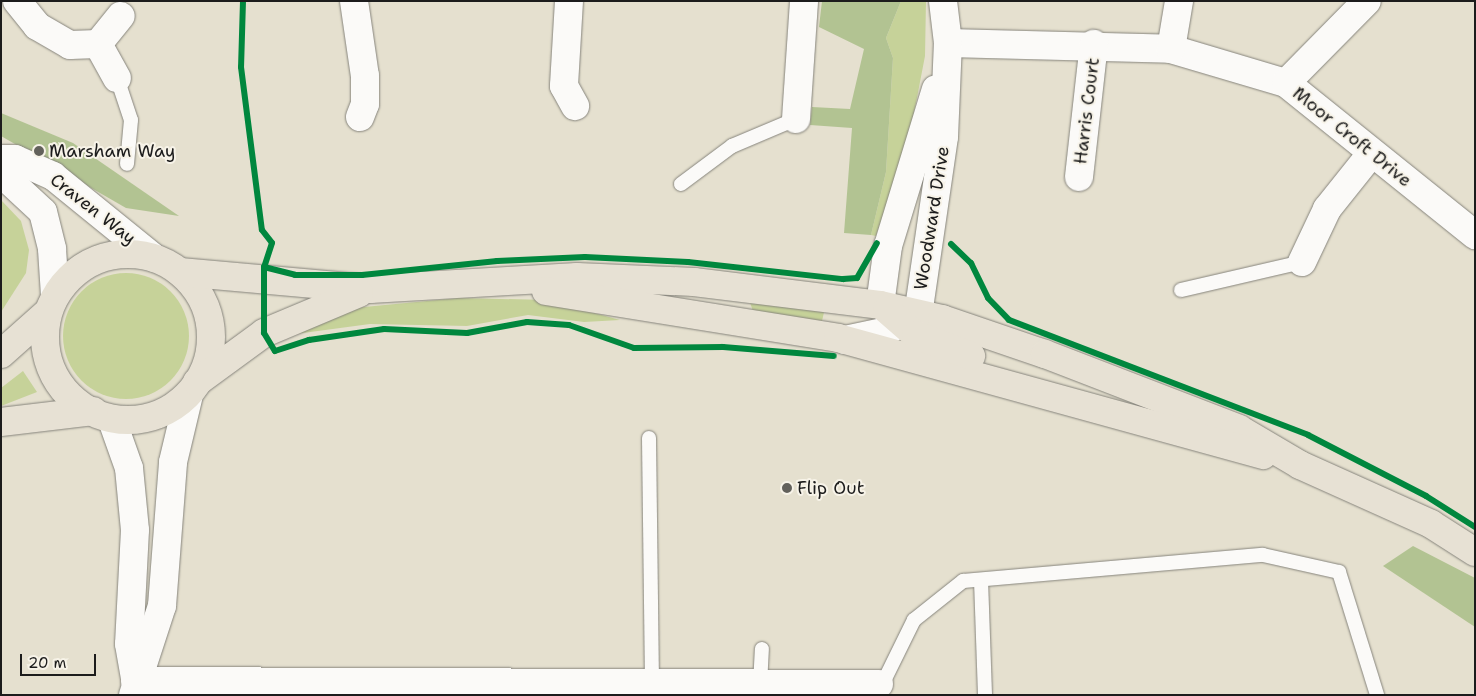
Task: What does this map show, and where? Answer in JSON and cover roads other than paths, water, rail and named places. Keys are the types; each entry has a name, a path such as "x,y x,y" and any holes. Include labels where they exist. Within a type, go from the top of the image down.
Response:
{"main road":[{"path":"1,354 51,305 73,273 98,258 128,253 154,258 180,272 199,294 209,318 207,362 193,388"},
{"path":"180,272 370,289 577,277 694,282 880,305 910,319 1045,354 1240,430 1300,465 1431,524 1475,552"},
{"path":"487,283 845,340 1125,419 1300,465"},
{"path":"1,422 36,414 103,415 140,420 174,407 193,388 264,333 370,289"},
{"path":"51,305 44,343 57,383 75,403 103,415"},
{"path":"910,319 943,347 1026,374 1125,419"}],"street":[{"path":"17,1 37,26 70,45 98,44 121,16"},
{"path":"354,1 365,76 365,104 360,117"},
{"path":"569,1 564,86 575,106"},
{"path":"796,119 804,1"},
{"name":"Woodward Drive","path":"910,319 944,137 948,43 943,1"},
{"path":"1171,49 1179,1"},
{"path":"1286,83 1367,1"},
{"name":"Woodward Drive","path":"880,305 888,246 948,43"},
{"name":"Moor Croft Drive","path":"948,43 1094,44 1171,49 1286,83 1371,154 1474,234"},
{"path":"98,44 117,78"},
{"name":"Harris Court","path":"1079,177 1094,44"},
{"path":"1302,262 1327,209 1371,154"},
{"name":"Craven Way","path":"1,159 15,159 53,176 154,258"},
{"name":"Craven Way","path":"1,172 42,212 52,249 51,305"},
{"path":"845,340 884,332 910,319"},
{"path":"134,688 162,606 173,462 193,388"},
{"path":"103,415 129,468 135,530 129,644 134,688"},
{"path":"134,688 420,690 760,684 880,689"}],"lane":[{"path":"117,78 131,120 127,164"},
{"path":"681,184 732,146 796,119"},
{"path":"1181,290 1302,262"},
{"path":"649,438 652,685"},
{"path":"880,689 914,620 962,581 1263,555 1339,572 1377,695"},
{"path":"981,580 985,695"},
{"path":"760,684 762,649"}],"place":[{"name":"Marsham Way","path":"39,151"},
{"name":"Flip Out","path":"787,488"}]}
